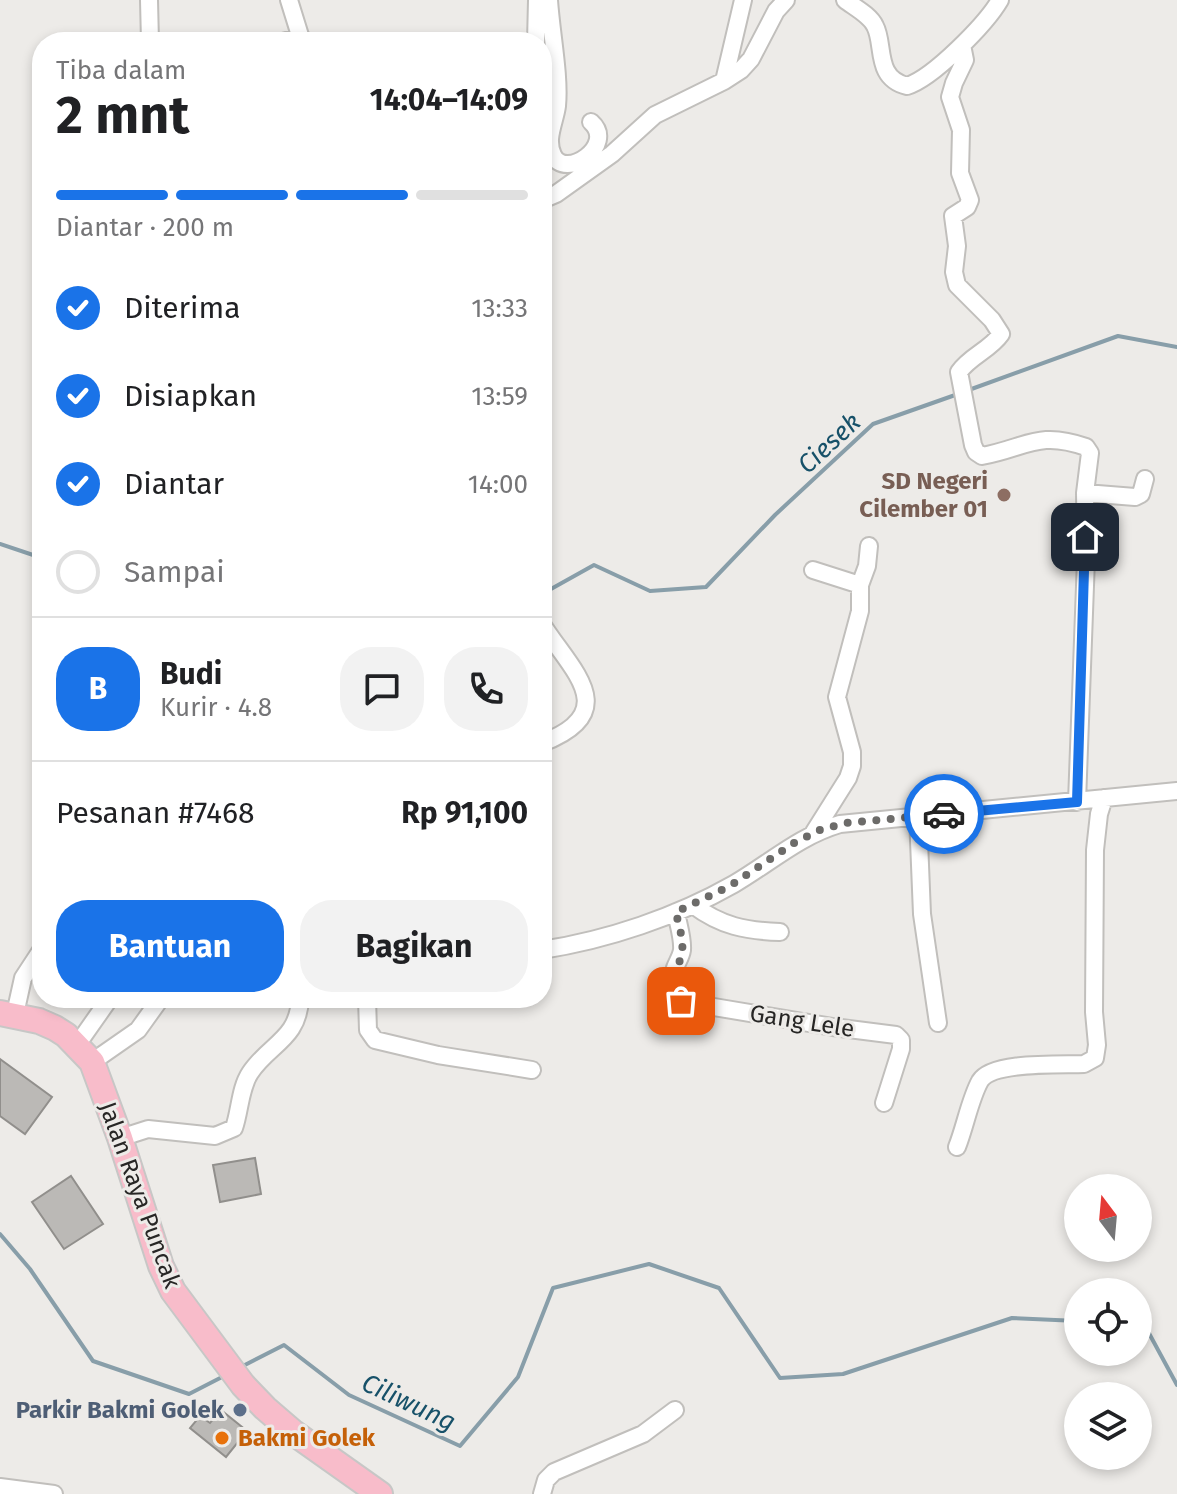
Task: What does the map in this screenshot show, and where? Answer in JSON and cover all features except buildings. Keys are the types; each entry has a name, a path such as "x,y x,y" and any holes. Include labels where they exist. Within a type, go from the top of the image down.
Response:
{"highway":[{"path":"7,1014 55,1028 84,1054"},
{"name":"Jalan Raya Puncak","path":"84,1054 120,1138 169,1285 243,1385 294,1433 380,1494"}],"street":[{"path":"149,0 150,32"},
{"path":"289,0 299,32"},
{"path":"536,32 537,0"},
{"path":"549,0 551,32"},
{"path":"724,81 743,0"},
{"path":"552,196 612,154 655,115 724,81 751,59 776,11 786,0"},
{"path":"845,0 875,24 883,63 890,75 901,85 907,86 916,83 962,45 1000,0"},
{"path":"552,39 557,105 552,126"},
{"path":"962,45 965,60 950,97 961,130 960,173 970,200 967,207 953,216 957,246 954,272 957,285 992,320 1001,334 959,372 973,445 979,455 997,453 1041,439 1071,442 1088,449 1090,453 1085,493 1086,559 1077,802"},
{"path":"552,154 557,161 567,165 577,163 589,154 597,144 599,135 597,127 591,122"},
{"path":"1085,493 1135,497 1141,494 1145,479"},
{"path":"813,833 838,796 852,766 852,752 837,697 860,611 860,585 867,566 869,546"},
{"path":"813,570 860,585"},
{"path":"552,638 581,678 585,703 575,725 552,738"},
{"path":"552,948 693,905 740,880 813,833 846,823 1177,791"},
{"path":"957,1147 981,1079 990,1072 1003,1068 1084,1064 1095,1058 1095,850 1104,798"},
{"path":"918,816 922,914 938,1023"},
{"path":"693,905 710,918 732,927 747,931 780,932"},
{"name":"Gang Lele","path":"676,912 682,946 673,980 677,998 833,1027 896,1035 901,1040 901,1049 884,1103"},
{"path":"7,1014 32,964"},
{"path":"84,1054 105,1008"},
{"path":"84,1054 138,1030 154,1008"},
{"path":"120,1138 148,1129 215,1136 234,1128 248,1075 294,1029 300,1008"},
{"path":"367,1008 368,1030 375,1040 438,1055 532,1070"},
{"path":"542,1494 546,1480 554,1472 643,1434 675,1410"},
{"path":"0,1487 54,1494"}],"waterway":[{"name":"Ciesek","path":"966,391 1118,336 1177,347"},
{"name":"Ciesek","path":"552,588 594,565 650,591 706,587 775,515 873,424 958,394"},
{"name":"Ciesek","path":"0,544 32,555"},
{"name":"Ciliwung","path":"0,1234 30,1269 93,1361 189,1394 224,1376"},
{"name":"Ciliwung","path":"239,1368 284,1345 349,1395 460,1446 518,1377 553,1288 649,1264 719,1288 780,1378 843,1374 1012,1318 1064,1320"},
{"name":"Ciliwung","path":"1152,1339 1177,1385"}],"way so far":[{"path":"681,1001 674,995 672,986 682,951 676,912 730,886 794,843 820,830 846,823 944,814"}],"place":[{"name":"SD Negeri Cilember 01","path":"1004,495"},
{"name":"Parkir Bakmi Golek","path":"240,1410"},
{"name":"Bakmi Golek","path":"222,1438"}],"route":[{"path":"944,814 1077,802 1085,537"}]}
